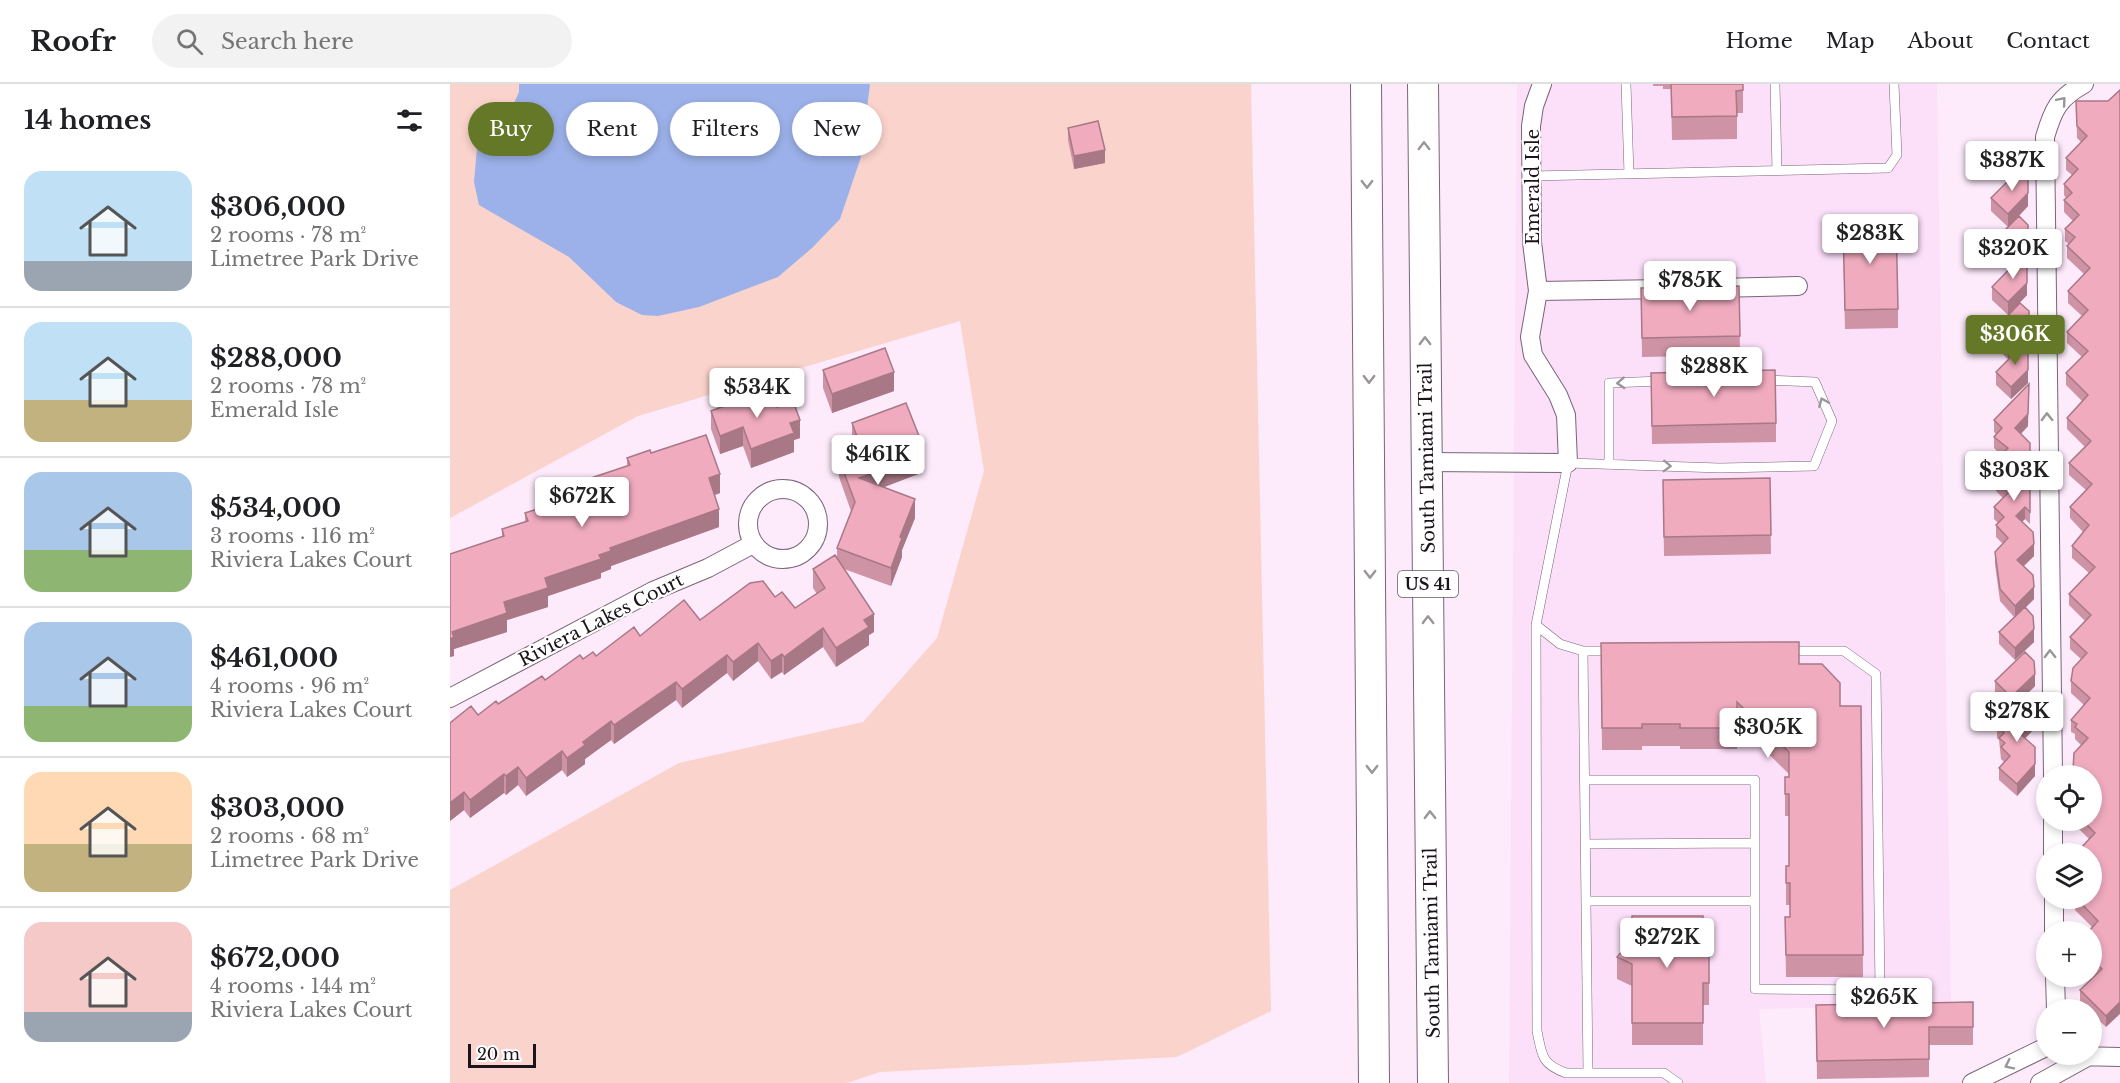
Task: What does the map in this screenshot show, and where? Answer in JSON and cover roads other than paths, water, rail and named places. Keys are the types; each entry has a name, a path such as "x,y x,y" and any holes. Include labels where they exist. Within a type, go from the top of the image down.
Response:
{"main road":[{"path":"1366,84 1374,1083"},
{"name":"South Tamiami Trail","path":"1423,84 1433,1083"}],"street":[{"name":"Emerald Isle","path":"1542,84 1534,106 1531,126 1532,242 1538,291 1530,338 1533,355 1558,395 1566,415 1568,464"},
{"path":"2052,765 2045,137 2052,112 2067,93 2084,84"},
{"path":"1703,288 1798,286"},
{"path":"1538,291 1680,288"},
{"path":"1426,462 1568,464"},
{"name":"Riviera Lakes Court","path":"450,699 653,591 708,568 753,544"},
{"path":"1983,1081 2036,1052"},
{"path":"2102,1057 2120,1057"},
{"path":"2040,1083 2065,1065"}],"lane":[{"path":"1626,84 1629,174"},
{"path":"1775,84 1777,171"},
{"path":"1532,176 1888,168 1897,155 1894,84"},
{"path":"1678,1083 1664,1073 1566,1073 1552,1068 1543,1057 1537,1031 1536,625 1568,464 1720,468 1814,466 1832,421 1815,382 1759,379"},
{"path":"1609,465 1609,383 1667,381"},
{"path":"1536,625 1560,644 1583,651 1618,651"},
{"path":"1583,651 1588,1073"},
{"path":"1584,780 1755,780 1755,989 1880,990 1876,674 1844,651 1773,651"},
{"path":"1585,844 1755,843"},
{"path":"1586,901 1755,901"}],"water":[{"path":"519,84 870,84 868,102 792,102 792,156 861,156 840,219 812,248 778,277 699,307 658,316 642,315 616,302 569,257 479,205 474,182 476,156 554,156 554,102 515,102 519,92"}]}
